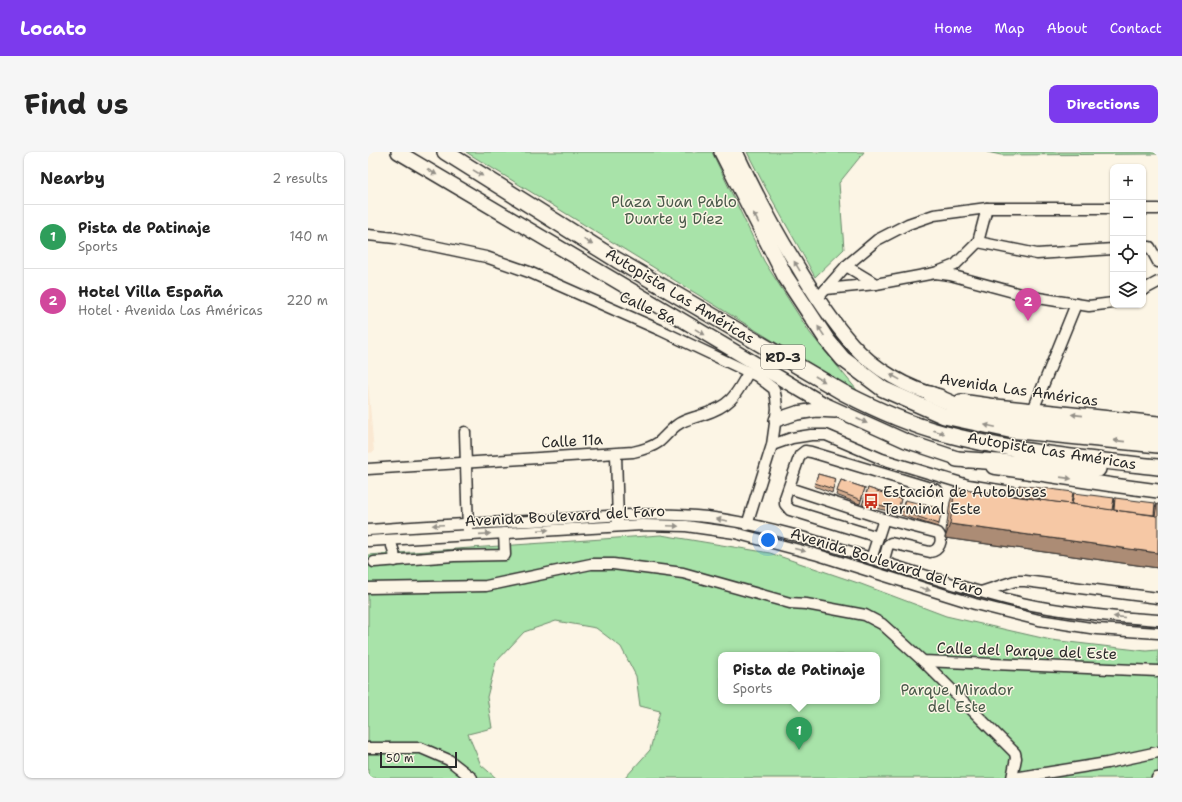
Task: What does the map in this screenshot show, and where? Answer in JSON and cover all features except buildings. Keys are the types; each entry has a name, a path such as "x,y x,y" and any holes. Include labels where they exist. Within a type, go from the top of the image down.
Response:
{"highway":[{"name":"Autopista Las Américas","path":"445,152 624,264 844,393 878,410 940,433 998,446 1158,467"},
{"name":"Autopista Las Américas","path":"722,152 785,276 827,340 842,359 883,389 944,416 1009,430 1158,445"},
{"path":"930,394 960,407 990,414 1029,420 1158,433"},
{"path":"957,459 1053,467 1158,472"}],"main road":[{"path":"398,152 776,383 906,441 957,459 1000,469 1158,491"},
{"name":"Avenida Las Américas","path":"736,152 775,229 816,299 852,345 869,360 889,374 930,394 962,401 1158,423"},
{"path":"776,420 797,413 816,410 841,412"}],"street":[{"path":"826,289 876,284 935,273 955,265 978,242 987,208"},
{"path":"816,299 846,266 877,240 908,224 934,215 987,208 1110,208"},
{"path":"1146,209 1158,209"},
{"name":"Calle 8a","path":"368,235 395,238 486,257 529,272 660,330 748,372 776,383"},
{"path":"978,242 1037,254 1110,249"},
{"path":"1146,247 1150,247 1158,262"},
{"path":"846,266 876,284"},
{"path":"935,273 950,275 1032,297 1089,306 1110,303"},
{"path":"1146,288 1158,282"},
{"path":"1033,410 1076,304"},
{"name":"Calle 11a","path":"368,468 616,454 643,450 658,442 677,425 689,418 718,409 728,402 736,394 748,372"},
{"path":"747,525 772,444 776,420 776,383"},
{"path":"465,432 468,535"},
{"path":"772,444 792,438 812,435 826,435 882,459 968,485 1041,496"},
{"path":"878,537 790,510 785,504 785,498 800,455 805,451 812,452 937,490"},
{"path":"616,454 618,526"},
{"path":"789,488 884,519 938,533 941,539 935,552 891,542 888,546 883,563"},
{"name":"Avenida Boulevard del Faro","path":"368,530 429,525 643,514 706,517 794,535 883,563 1022,603 1056,610 1120,618 1158,620"},
{"path":"871,559 884,519"},
{"name":"Avenida Boulevard del Faro","path":"368,541 618,526 686,526 735,534 818,555 974,604 1011,614 1097,629 1158,633"},
{"path":"374,562 454,556 505,555 504,533"},
{"path":"390,540 394,549 395,561"},
{"name":"Calle del Parque del Este","path":"368,588 486,586 591,564 621,565 683,573 790,603 806,604 865,614 882,624 923,662 1158,671"},
{"path":"981,592 1015,582 1025,581 1158,598"},
{"path":"923,662 1015,753 1016,758 1013,778 1107,763 1158,752"},
{"path":"368,748 421,748 449,760 472,778"}],"shaded area":[{"path":"368,382 374,452 368,453"}],"green space":[{"name":"Plaza Juan Pablo Duarte y Díez","path":"466,152 712,152 764,261 810,333 861,395"},
{"path":"747,152 864,152 839,183 844,249 815,277 763,184"},
{"path":"987,152 1158,152 1158,154 1001,155"},
{"name":"Parque Mirador del Este","path":"661,535 770,553 861,584 946,616 1051,640 1146,651 1158,650 1158,778 625,778 650,750 660,711 640,706 636,676 621,647 596,628 556,621 524,632 496,662 487,697 492,728 468,734 481,765 496,778 368,778 368,555"}],"place":[{"name":"Hotel Villa España","path":"1028,321"},
{"name":"Estación de Autobuses Terminal Este","path":"871,501"},
{"name":"Pista de Patinaje","path":"799,750"}]}
